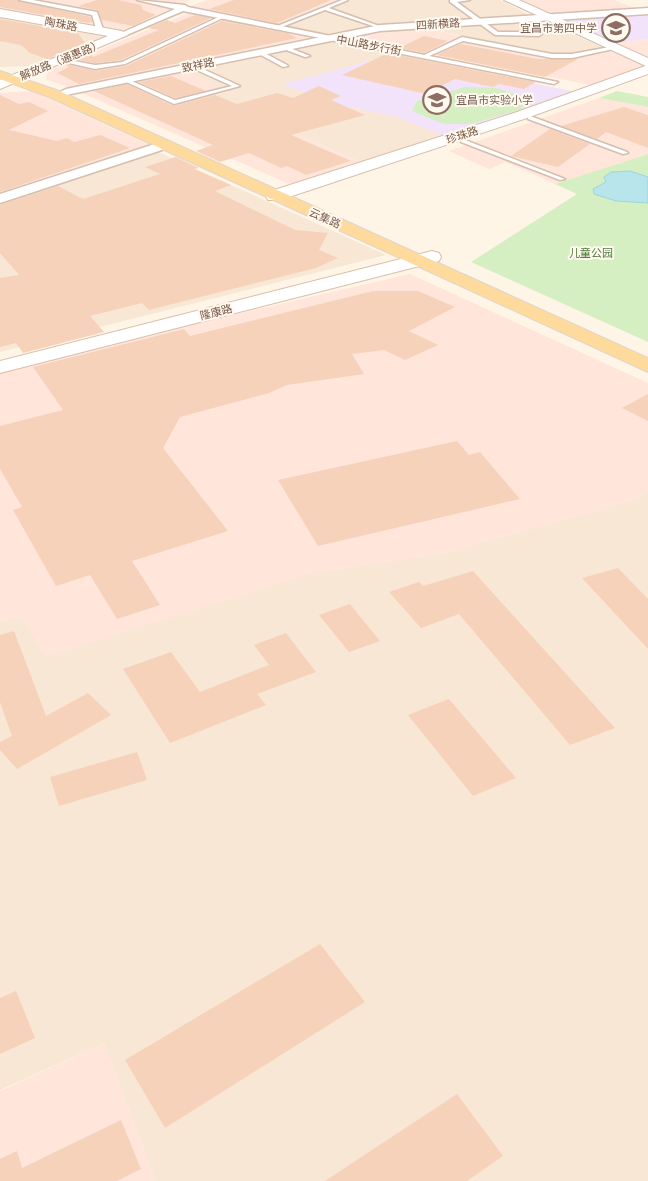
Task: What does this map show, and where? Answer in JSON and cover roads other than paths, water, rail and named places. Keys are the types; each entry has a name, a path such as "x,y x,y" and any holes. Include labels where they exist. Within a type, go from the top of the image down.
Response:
{"main road":[{"path":"510,0 648,63"},
{"name":"陶珠路","path":"0,13 122,35"},
{"name":"解放路（通惠路）","path":"7,77 59,60 122,35"},
{"name":"珍珠路","path":"285,196 522,115 648,69"},
{"name":"珍珠路","path":"285,196 463,141 648,74"},
{"name":"云集路","path":"7,77 66,92 285,196 648,356"},
{"name":"云集路","path":"7,77 285,196"},
{"name":"云集路","path":"420,257 648,366"},
{"name":"隆康路","path":"0,359 420,257"},
{"name":"隆康路","path":"0,367 420,257"}],"street":[{"path":"22,0 60,3 95,13 100,30 122,35 196,3"},
{"name":"中山路步行街","path":"140,0 554,82"},
{"path":"28,18 60,3 76,1"},
{"name":"四新横路","path":"330,37 380,28 648,11"},
{"name":"致祥路","path":"66,92 330,37"},
{"path":"0,199 164,145"}],"lane":[{"path":"277,27 346,0"},
{"path":"468,0 452,2 497,34 539,34"},
{"path":"324,8 380,28"},
{"path":"59,60 95,67 123,62 225,16"},
{"path":"425,56 462,39 552,56 572,56 615,48"},
{"path":"283,47 308,56"},
{"path":"259,52 285,66"},
{"path":"125,80 174,102 237,86 192,66"},
{"path":"530,118 625,153"},
{"path":"463,141 562,179"}],"water":[{"path":"630,171 648,177 648,203 616,201 594,194 593,189 606,182 604,177 611,172"}],"place":[{"name":"宜昌市第四中学","path":"616,28"},
{"name":"宜昌市实验小学","path":"437,100"}],"park label":[{"name":"儿童公园","path":"591,253"}]}
